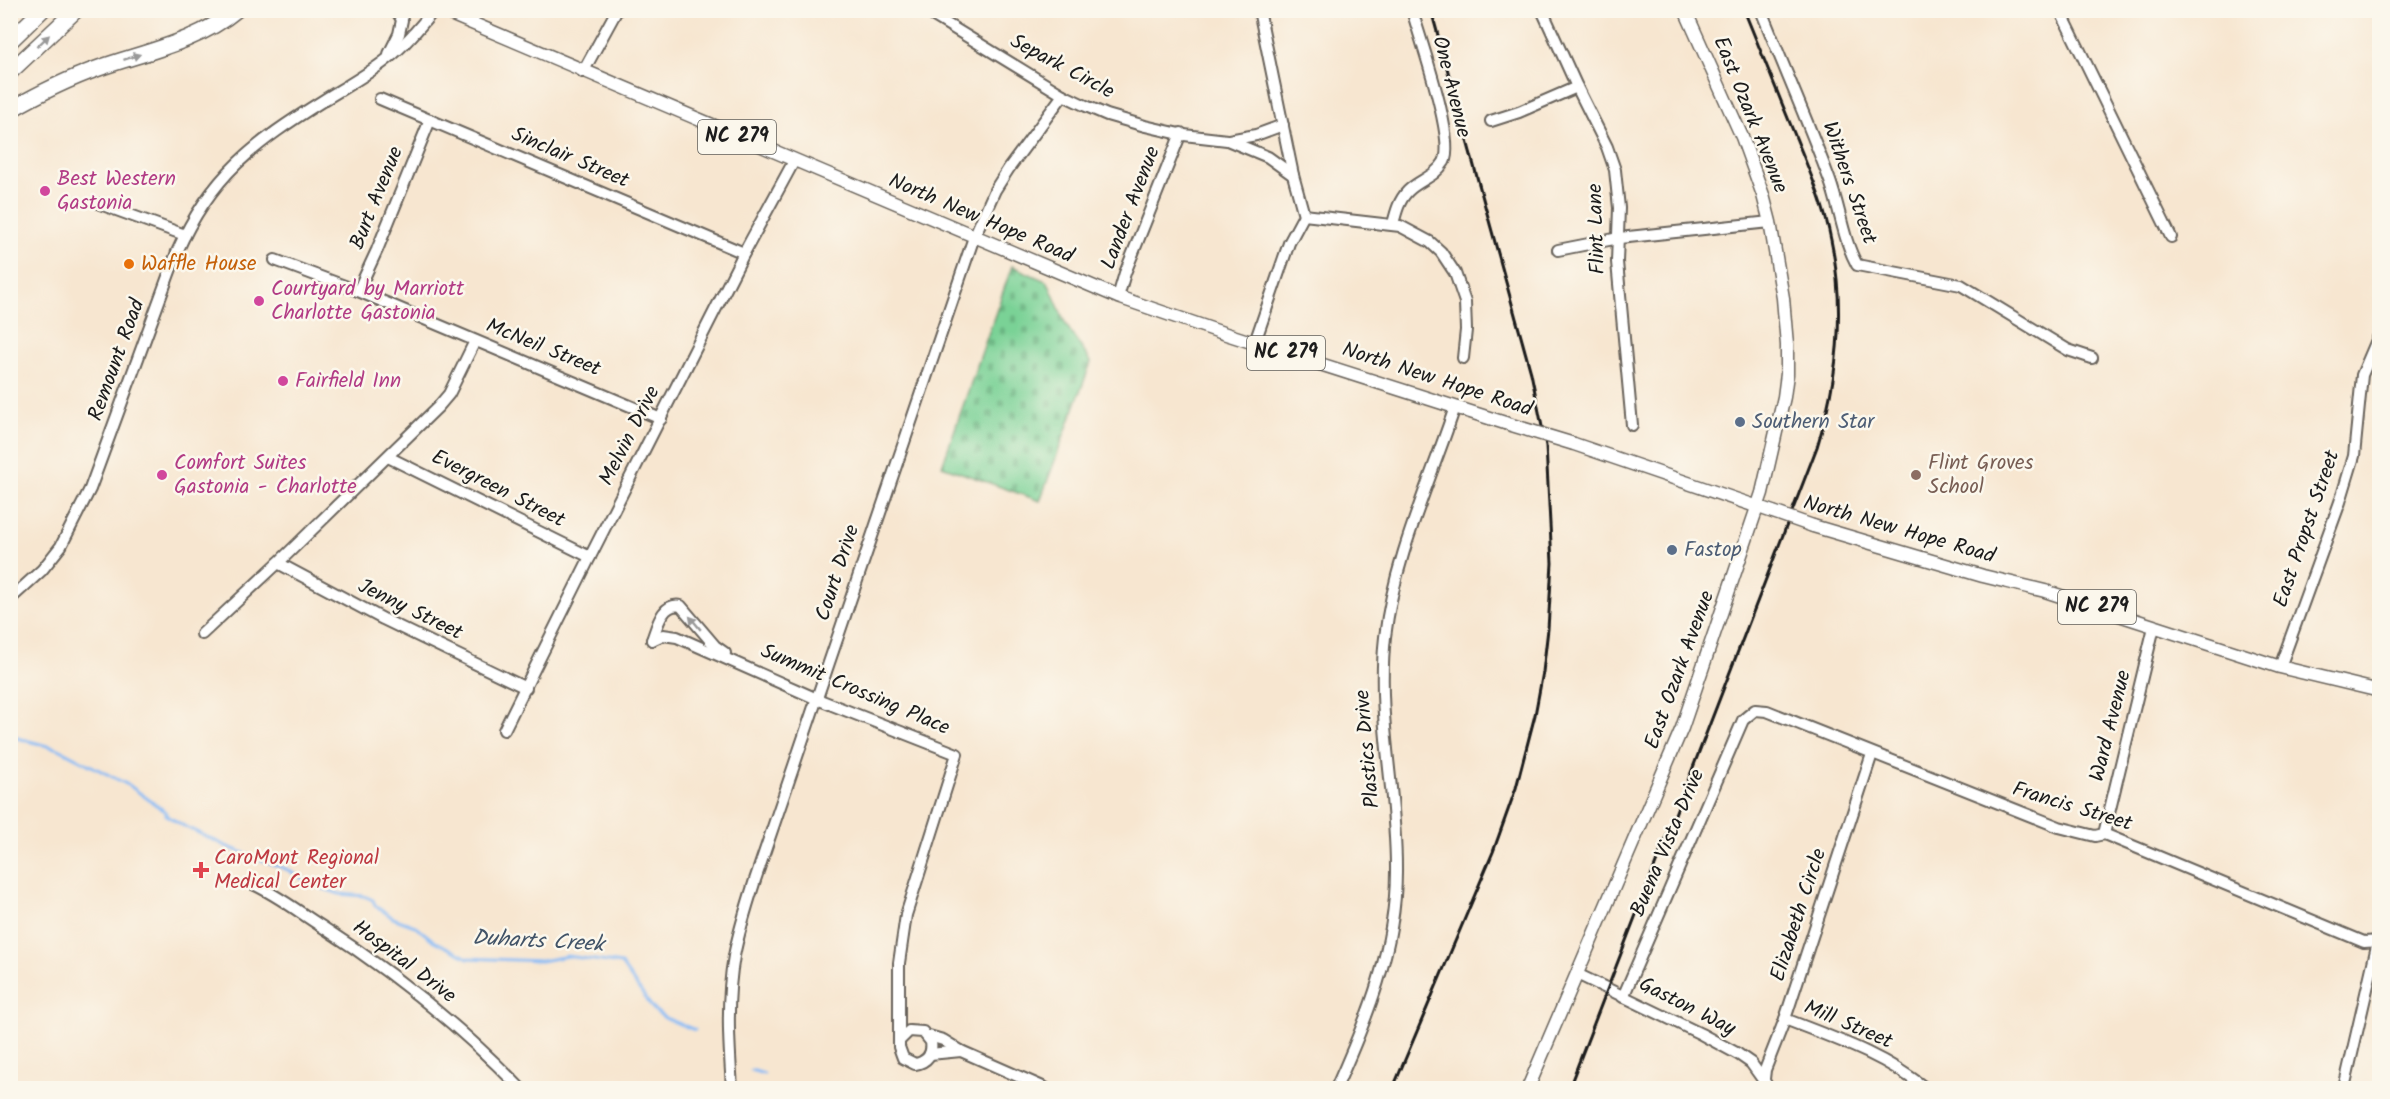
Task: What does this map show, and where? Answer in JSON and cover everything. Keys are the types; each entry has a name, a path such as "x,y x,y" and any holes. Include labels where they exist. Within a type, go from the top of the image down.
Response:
{"highway":[{"path":"10,41 42,10"},
{"path":"10,72 76,10"},
{"path":"10,110 96,69 195,35 222,21 236,10"}],"main road":[{"name":"North New Hope Road","path":"441,10 1118,297 1574,444 1813,526 1983,576 2045,591 2280,667 2379,691"},
{"name":"East Ozark Avenue","path":"1528,1089 1682,728 1758,508 1779,424 1787,374 1783,298 1763,195 1742,137 1685,10"}],"street":[{"path":"387,60 399,34 402,20 396,10"},
{"name":"Remount Road","path":"10,599 42,570 61,546 86,497 185,236 208,196 244,156 261,141 387,60 434,10"},
{"path":"583,72 617,10"},
{"name":"Separk Circle","path":"924,10 1064,95 1107,115 1181,133 1227,140 1268,158 1293,175"},
{"path":"1255,342 1289,243 1304,215 1293,175 1259,10"},
{"name":"One Avenue","path":"1393,224 1397,208 1403,198 1410,189 1436,172 1444,162 1447,152 1444,126 1412,10"},
{"name":"Flint Lane","path":"1542,10 1607,147 1615,170 1619,208 1617,262 1632,425"},
{"name":"Withers Street","path":"1761,10 1816,142 1835,195 1850,252 1857,265 1961,285 2068,350 2092,358"},
{"path":"2060,10 2171,237"},
{"path":"1491,122 1577,87"},
{"name":"Court Drive","path":"732,1089 728,1028 729,999 740,931 817,699 974,237 995,190 1064,95"},
{"name":"Sinclair Street","path":"380,99 744,253"},
{"name":"Burt Avenue","path":"358,291 430,120"},
{"name":"Separk Circle","path":"1227,140 1256,135 1283,125"},
{"name":"Lander Avenue","path":"1118,297 1125,273 1181,133"},
{"name":"Melvin Drive","path":"504,730 744,253 794,161"},
{"path":"100,204 185,236"},
{"path":"1304,215 1393,224 1410,230 1430,242 1448,260 1465,302 1467,317 1463,358"},
{"path":"1558,250 1619,238 1770,222"},
{"name":"McNeil Street","path":"276,260 358,291 661,419"},
{"name":"East Propst Street","path":"2280,667 2340,502 2354,456 2362,375 2379,333"},
{"path":"202,633 388,457 449,394 475,341"},
{"name":"Plastics Drive","path":"1336,1089 1371,1001 1386,955 1394,917 1395,846 1382,709 1385,635 1402,560 1455,407"},
{"name":"Evergreen Street","path":"388,457 590,557"},
{"name":"Jenny Street","path":"278,563 383,619 526,688"},
{"name":"Summit Crossing Place","path":"737,663 715,646 681,606 675,605 666,610 652,640 663,635 677,637 817,699 957,754 906,915 899,963 899,1011"},
{"name":"Ward Avenue","path":"2103,834 2154,627"},
{"name":"Francis Street","path":"1755,710 1767,711 2059,827 2095,836 2103,834 2364,942 2379,938"},
{"name":"Buena Vista Drive","path":"1623,996 1743,720 1755,710"},
{"name":"Elizabeth Circle","path":"1765,1086 1766,1070 1872,754"},
{"name":"Hospital Drive","path":"251,884 282,901 396,977 450,1021 520,1089"},
{"path":"2344,1089 2379,938"},
{"name":"Gaston Way","path":"1577,974 1738,1054 1751,1063 1765,1086"},
{"path":"899,1011 916,1030 943,1040 961,1052 1045,1089"},
{"path":"899,1011 900,1053 908,1062 921,1063 930,1054 932,1042 928,1036"},
{"name":"Mill Street","path":"1785,1019 1871,1053 1890,1063 1925,1089"},
{"path":"900,1041 909,1031 916,1030"},
{"path":"930,1054 961,1052"}],"green space":[{"path":"1012,266 1048,282 1066,325 1091,362 1040,501 942,466"}],"waterway":[{"name":"Duharts Creek","path":"10,736 59,749 130,786 166,812 166,815 184,826 228,847 286,869 315,886 340,894 364,896 373,900 375,905 393,918 415,926 434,941 468,958 541,961 568,956 621,964 654,1010 665,1018 695,1030"},
{"name":"Duharts Creek","path":"751,1070 764,1074"}],"railway":[{"path":"1393,1088 1493,852 1516,788 1535,715 1543,672 1552,563 1546,446 1531,373 1431,10"},
{"path":"1569,1088 1817,447 1835,370 1839,319 1838,293 1836,266 1828,226 1810,172 1744,10"}],"place":[{"name":"Best Western Gastonia","path":"45,191"},
{"name":"Waffle House","path":"129,264"},
{"name":"Courtyard by Marriott Charlotte Gastonia","path":"259,301"},
{"name":"Fairfield Inn","path":"283,381"},
{"name":"Southern Star","path":"1740,422"},
{"name":"Comfort Suites Gastonia - Charlotte","path":"162,475"},
{"name":"Flint Groves School","path":"1916,475"},
{"name":"Fastop","path":"1672,550"},
{"name":"CaroMont Regional Medical Center","path":"201,870"}]}
